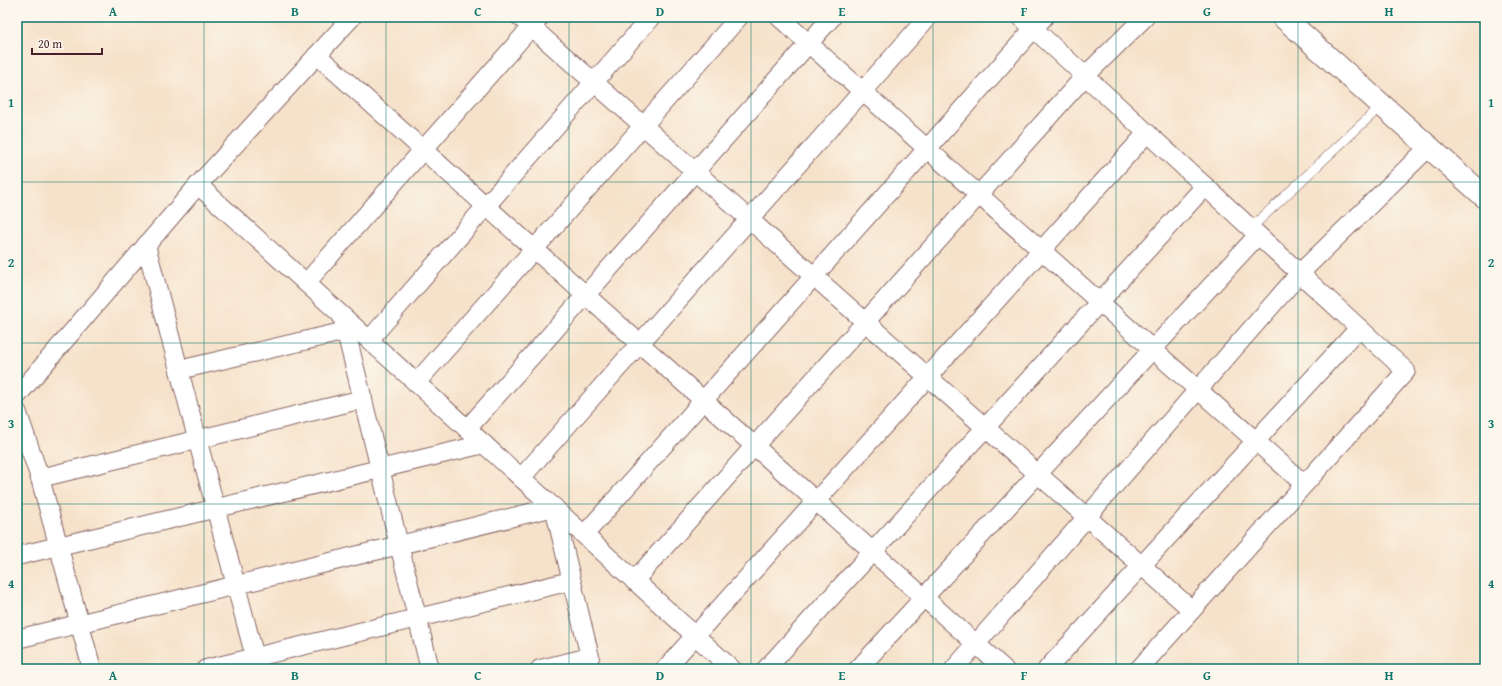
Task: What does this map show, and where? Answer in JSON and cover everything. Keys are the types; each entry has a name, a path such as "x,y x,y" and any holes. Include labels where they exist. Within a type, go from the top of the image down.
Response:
{"street":[{"path":"17,396 198,185 352,17"},
{"path":"369,340 651,17"},
{"path":"416,383 739,17"},
{"path":"779,17 1304,484"},
{"path":"467,429 832,17"},
{"path":"521,478 928,17"},
{"path":"1021,17 1039,23 1085,76 1406,371 1139,669"},
{"path":"634,581 1085,76 1145,17"},
{"path":"1283,17 1485,197"},
{"path":"306,283 423,150 531,20 594,82 643,126 1192,610"},
{"path":"584,535 1039,23"},
{"path":"317,55 1004,669"},
{"path":"665,669 1147,133"},
{"path":"954,669 1300,273 1429,147"},
{"path":"198,185 306,283 344,324 369,340 732,669"},
{"path":"766,669 1206,186"},
{"path":"858,669 1153,350 1255,232"},
{"path":"146,245 256,663"},
{"path":"179,370 344,324"},
{"path":"344,324 430,669"},
{"path":"1047,669 1359,328"},
{"path":"40,478 363,399"},
{"path":"17,411 40,478 92,669"},
{"path":"17,556 381,470 484,444"},
{"path":"17,639 554,507"},
{"path":"540,669 590,657 554,507"},
{"path":"206,669 256,663 418,618 572,581"}],"lane":[{"path":"1255,232 1382,105"}]}
